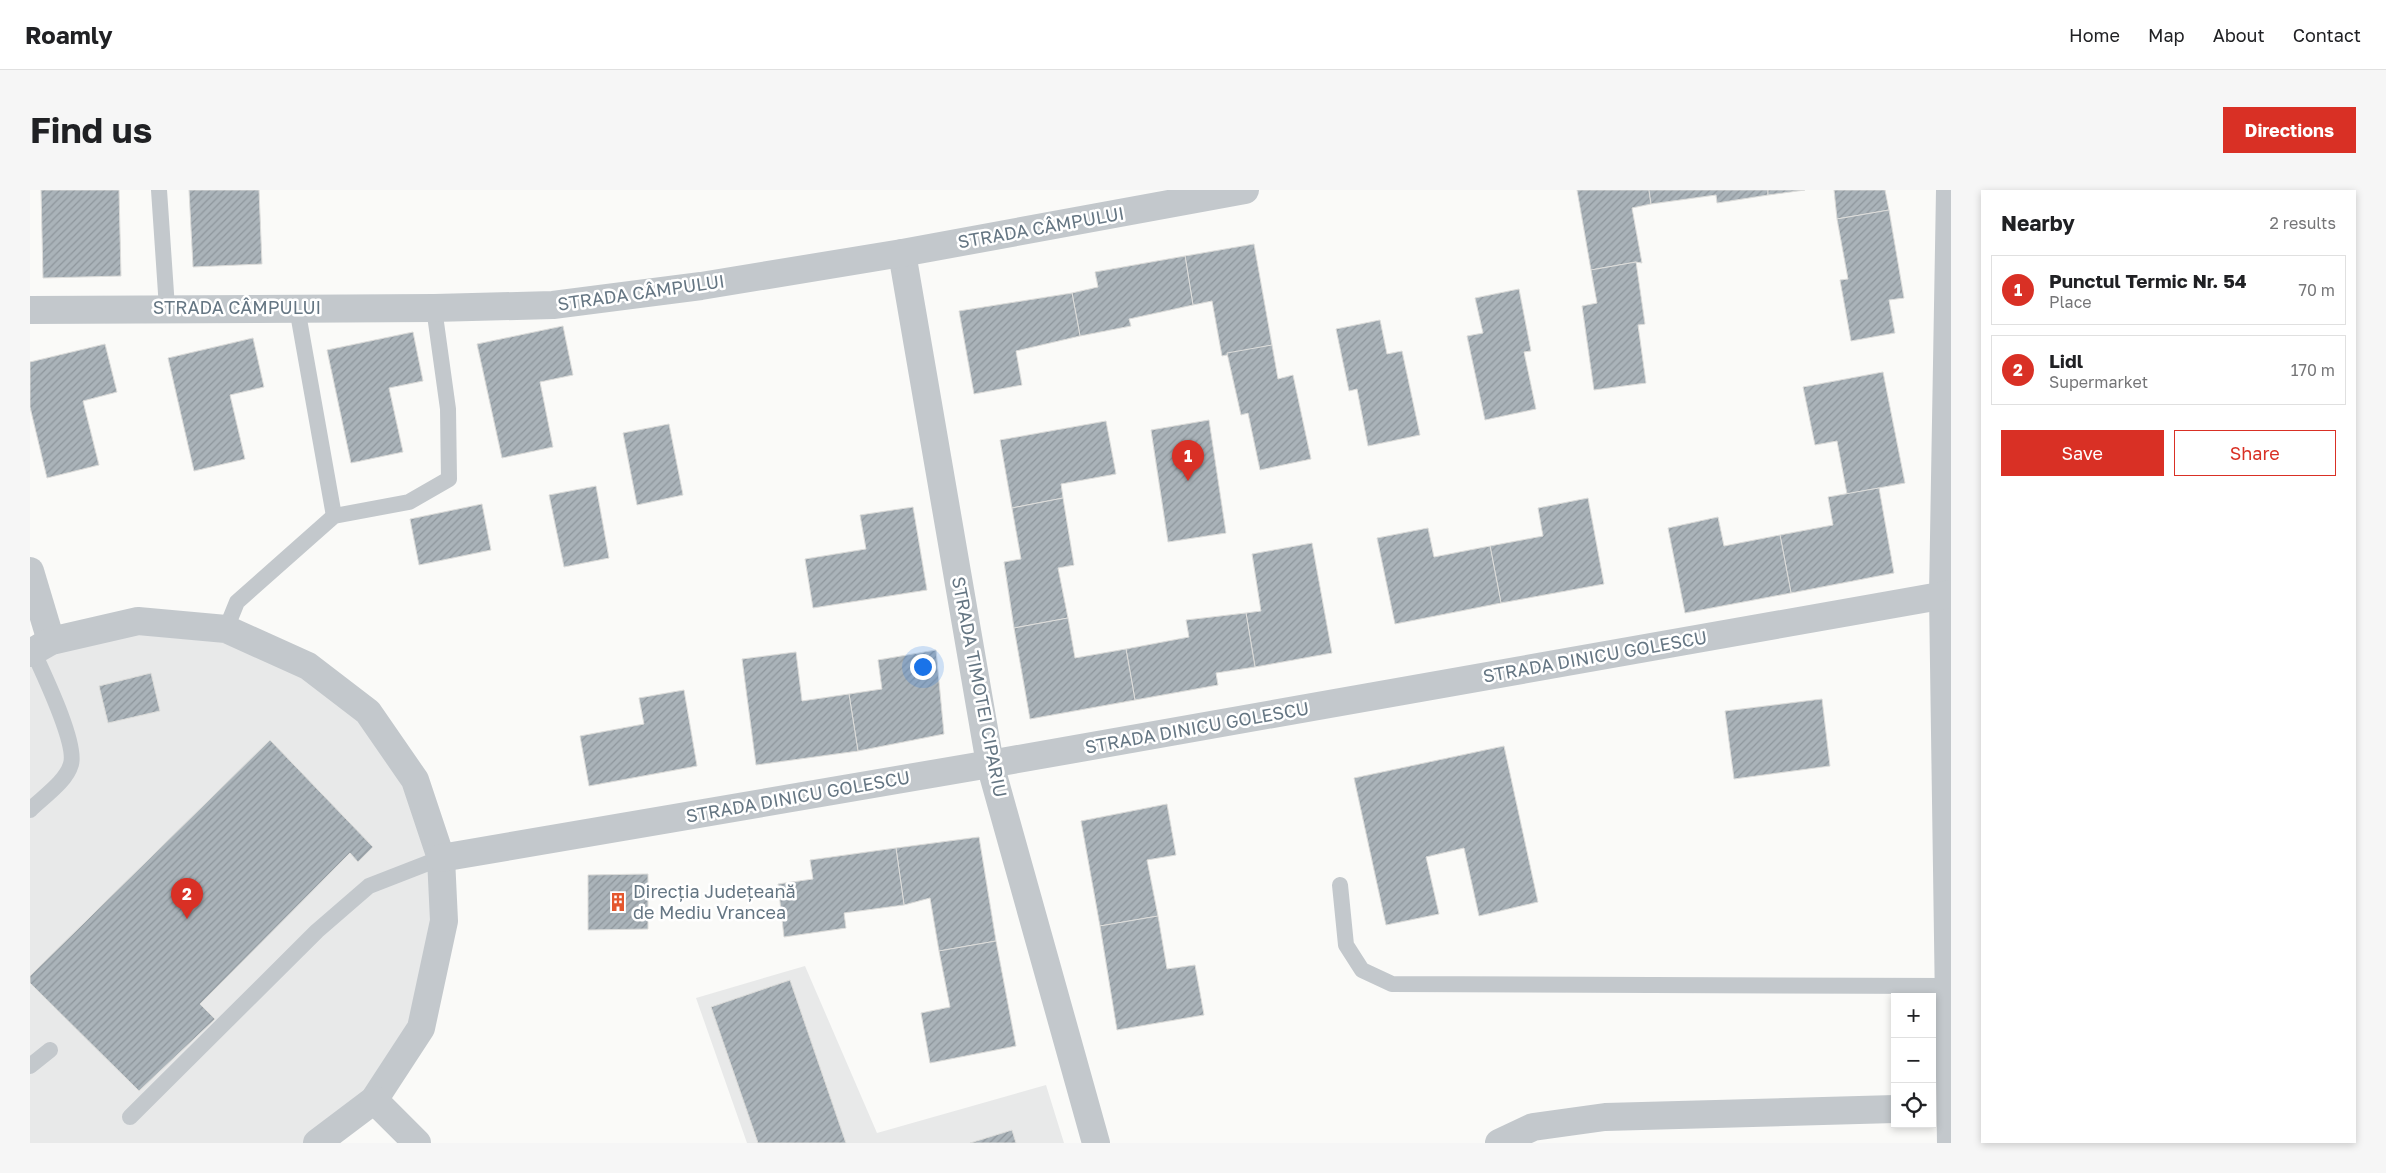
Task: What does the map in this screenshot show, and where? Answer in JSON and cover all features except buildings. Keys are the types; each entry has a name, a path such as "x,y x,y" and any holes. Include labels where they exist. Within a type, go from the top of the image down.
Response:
{"street":[{"name":"STRADA CÂMPULUI","path":"30,310 434,308 553,305 701,286 902,253 1245,190"},
{"path":"1950,190 1947,594 1951,1143"},
{"name":"STRADA TIMOTEI CIPARIU","path":"902,253 990,764 1096,1143"},
{"path":"30,571 38,648 138,622 226,629 308,666 368,712 415,780 442,858 444,921 421,1028 374,1100 317,1143"},
{"name":"STRADA DINICU GOLESCU","path":"442,858 990,764 1947,594"},
{"path":"374,1100 417,1143"},
{"path":"1936,1108 1950,1108"},
{"path":"1499,1143 1533,1126 1605,1117 1891,1109"}],"lane":[{"path":"158,190 167,308"},
{"path":"297,308 334,516"},
{"path":"226,629 237,602 334,516 409,502 449,480 448,409 434,308"},
{"path":"30,810 65,777 71,763 67,738 38,648"},
{"path":"130,1117 317,931 369,886 442,858"},
{"path":"1340,885 1346,945 1362,970 1392,984 1949,986"},
{"path":"30,1066 50,1050"}],"shaded area":[{"path":"138,621 226,629 368,712 441,858 421,1028 317,1143 30,1143 30,653"},
{"path":"805,966 877,1133 1046,1085 1064,1143 747,1143 696,998"}],"place":[{"name":"Punctul Termic Nr. 54","path":"1188,481"},
{"name":"Direcția Județeană de Mediu Vrancea","path":"618,902"},
{"name":"Lidl","path":"187,919"}]}
